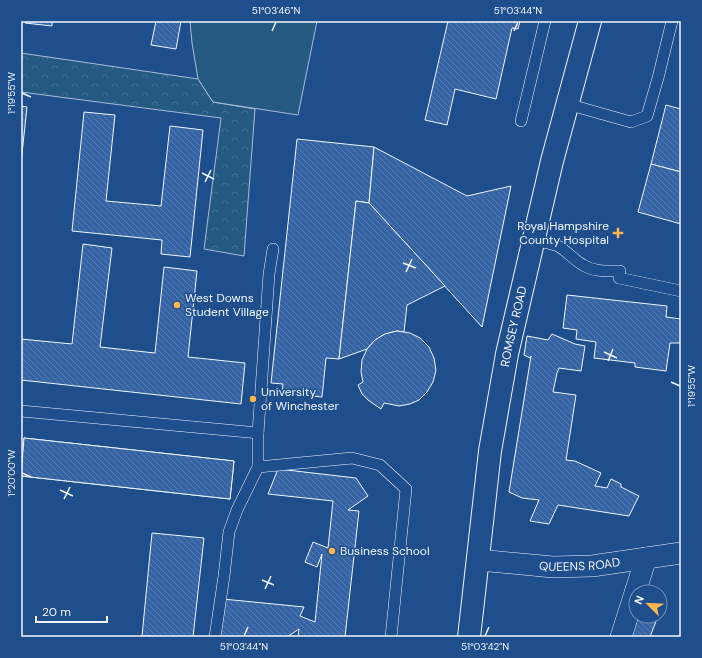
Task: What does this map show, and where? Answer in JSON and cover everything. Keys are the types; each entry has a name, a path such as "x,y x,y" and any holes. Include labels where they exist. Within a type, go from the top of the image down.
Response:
{"main road":[{"name":"ROMSEY ROAD","path":"469,637 490,451 507,354 552,161 590,21"}],"street":[{"name":"QUEENS ROAD","path":"478,560 553,567 592,566 681,553"},
{"path":"621,637 646,558"}],"lane":[{"path":"521,121 546,21"},
{"path":"567,104 631,122 647,116 672,21"},
{"path":"533,240 555,245 564,250 582,265 592,269 620,274 681,291"},
{"path":"215,637 229,532 237,510 258,467 258,433 269,274 273,249"},
{"path":"21,411 258,433"},
{"path":"258,467 352,458 380,466 406,489 391,637"}],"green space":[{"path":"190,21 317,21 298,115 213,102 198,79"},
{"path":"21,53 198,79 213,102 255,109 244,256 204,249 221,118 21,92"}],"building":[{"path":"25,21 52,21 52,26 25,23"},
{"path":"156,21 181,21 176,49 151,45"},
{"path":"448,21 520,21 518,29 512,28 496,99 455,89 447,125 425,120"},
{"path":"666,105 681,109 681,172 651,164"},
{"path":"21,106 27,107 21,163"},
{"name":"West Downs Student Village","path":"84,112 115,115 106,201 161,206 170,126 203,130 190,257 161,254 162,240 72,231"},
{"path":"297,139 374,147 369,203 356,201 339,359 326,358 322,397 282,393 283,384 271,383"},
{"path":"374,147 467,196 511,186 482,327 369,203"},
{"path":"651,164 681,172 681,224 638,212"},
{"path":"356,201 369,203 445,286 407,305 404,332 397,331 385,334 375,340 367,349 339,359"},
{"name":"West Downs Student Village","path":"83,244 112,248 100,347 155,353 164,267 197,271 188,357 245,363 241,404 21,380 21,339 72,344"},
{"path":"567,295 667,306 666,317 681,319 681,334 680,343 670,343 666,371 635,367 635,363 594,358 596,342 576,339 577,330 563,328"},
{"path":"397,331 410,333 420,338 429,347 434,358 436,370 433,382 427,392 419,400 410,404 399,406 384,403 381,409 362,394 358,385 363,382 361,372 362,360 367,349 375,340 385,334"},
{"path":"552,334 575,344 585,346 581,371 559,368 553,392 576,395 566,460 575,461 601,473 595,486 607,488 611,479 621,484 621,487 639,496 629,516 558,505 549,524 530,521 539,500 522,498 509,492 531,356 530,358 524,355 527,336 548,340"},
{"path":"24,438 234,461 230,499 21,476"},
{"path":"24,438 234,461 230,499 21,476"},
{"name":"Business School","path":"278,469 356,478 368,496 348,510 359,511 345,637 298,637 299,629 287,637 219,637 223,599 304,607 300,616 315,622 322,554 317,567 305,562 313,542 328,548 333,501 268,494"},
{"path":"152,533 204,538 193,637 142,636"},
{"path":"631,624 655,624 650,637 623,637"}],"place":[{"name":"Royal Hampshire County Hospital","path":"618,233"},
{"name":"West Downs Student Village","path":"177,305"},
{"name":"University of Winchester","path":"253,399"},
{"name":"Business School","path":"332,551"}]}
